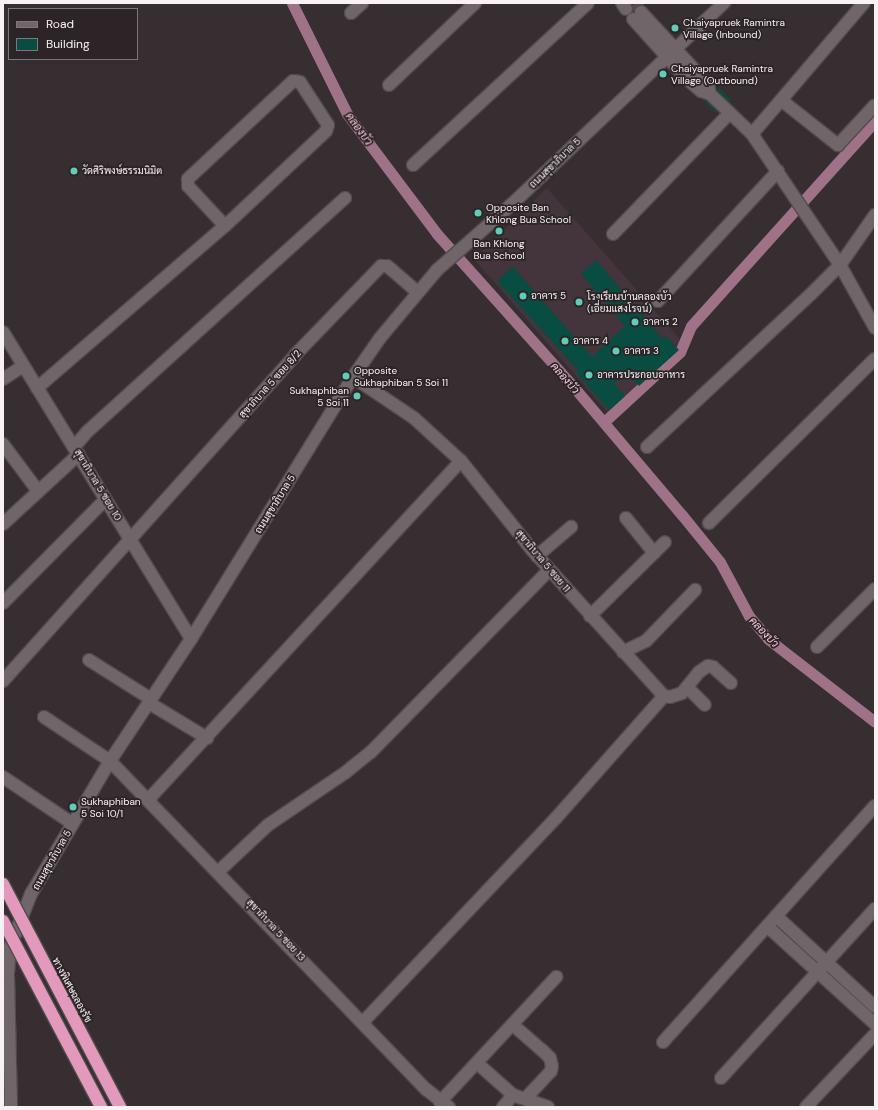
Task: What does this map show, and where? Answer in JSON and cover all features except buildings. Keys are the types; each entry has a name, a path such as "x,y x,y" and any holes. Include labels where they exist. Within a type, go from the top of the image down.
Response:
{"highway":[{"name":"ทางพิเศษฉลองรัช","path":"3,884 120,1107"},
{"path":"3,921 101,1107"}],"street":[{"path":"352,13 362,3"},
{"path":"389,85 475,3"},
{"path":"413,165 588,3"},
{"name":"ถนนสุขาภิบาล 5","path":"10,1107 5,970 10,947 32,894 110,760 191,639 354,377 417,292 437,270 477,236 724,3"},
{"path":"752,134 864,3"},
{"path":"637,16 671,52 708,84 710,94 752,134 840,265 874,322"},
{"path":"37,388 225,226 328,129 300,82 293,81 188,179 188,186 225,226"},
{"path":"781,100 838,145 875,105"},
{"path":"613,234 730,113"},
{"path":"658,302 778,171"},
{"path":"3,524 38,491 76,450 345,198"},
{"path":"647,447 840,265 875,214"},
{"name":"สุขาภิบาล 5 ซอย 8/2","path":"3,681 295,355 381,266 387,266 417,292"},
{"name":"สุขาภิบาล 5 ซอย 10","path":"3,332 191,639"},
{"path":"709,523 875,359"},
{"path":"3,379 24,366"},
{"name":"สุขาภิบาล 5 ซอย 11","path":"354,377 420,423 461,461 549,570 664,696"},
{"path":"3,444 38,491"},
{"path":"148,800 207,738 461,461"},
{"path":"3,604 106,499"},
{"path":"626,518 654,553"},
{"path":"537,556 571,527"},
{"path":"590,616 665,542"},
{"path":"219,871 268,825 346,772 370,752 549,570"},
{"path":"817,647 875,589"},
{"path":"623,652 646,641 695,590"},
{"path":"89,660 207,738"},
{"path":"363,1022 545,829 664,696 676,696 687,687 699,672 708,666 713,667 731,683"},
{"path":"687,687 705,705"},
{"name":"สุขาภิบาล 5 ซอย 13","path":"44,717 110,760 444,1104"},
{"path":"3,777 73,824"},
{"path":"663,1042 875,806"},
{"path":"720,1078 875,909"},
{"path":"776,916 875,1007"},
{"path":"767,926 875,1024"},
{"path":"444,1104 462,1076 477,1063 556,977"},
{"path":"513,1024 550,1058 552,1066 551,1072 526,1098"},
{"path":"810,1105 875,1034"},
{"path":"477,1063 513,1095 526,1098 548,1107"},
{"path":"503,1107 513,1095"}],"shaded area":[{"name":"โรงเรียนบ้านคลองบัว (เอี่ยมแสงโรจน์)","path":"547,188 679,338 679,350 608,413 474,259"}],"waterway":[{"name":"คลองบัว","path":"292,3 347,114 437,234 572,385 682,515 720,562 749,616 768,639 875,722"},
{"path":"604,422 680,352 691,326 875,121"}],"tunnel":[{"path":"635,3 641,12"}],"place":[{"name":"Chaiyapruek Ramintra Village (Inbound)","path":"675,28"},
{"name":"Chaiyapruek Ramintra Village (Outbound)","path":"663,74"},
{"name":"วัดศิริพงษ์ธรรมนิมิต","path":"74,171"},
{"name":"Opposite Ban Khlong Bua School","path":"478,213"},
{"name":"Ban Khlong Bua School","path":"499,231"},
{"name":"อาคาร 5","path":"523,296"},
{"name":"โรงเรียนบ้านคลองบัว (เอี่ยมแสงโรจน์)","path":"579,302"},
{"name":"อาคาร 2","path":"635,322"},
{"name":"อาคาร 4","path":"565,341"},
{"name":"อาคาร 3","path":"616,351"},
{"name":"อาคารประกอบอาหาร","path":"589,375"},
{"name":"Opposite Sukhaphiban 5 Soi 11","path":"346,376"},
{"name":"Sukhaphiban 5 Soi 11","path":"357,396"},
{"name":"Sukhaphiban 5 Soi 10/1","path":"73,807"}]}
